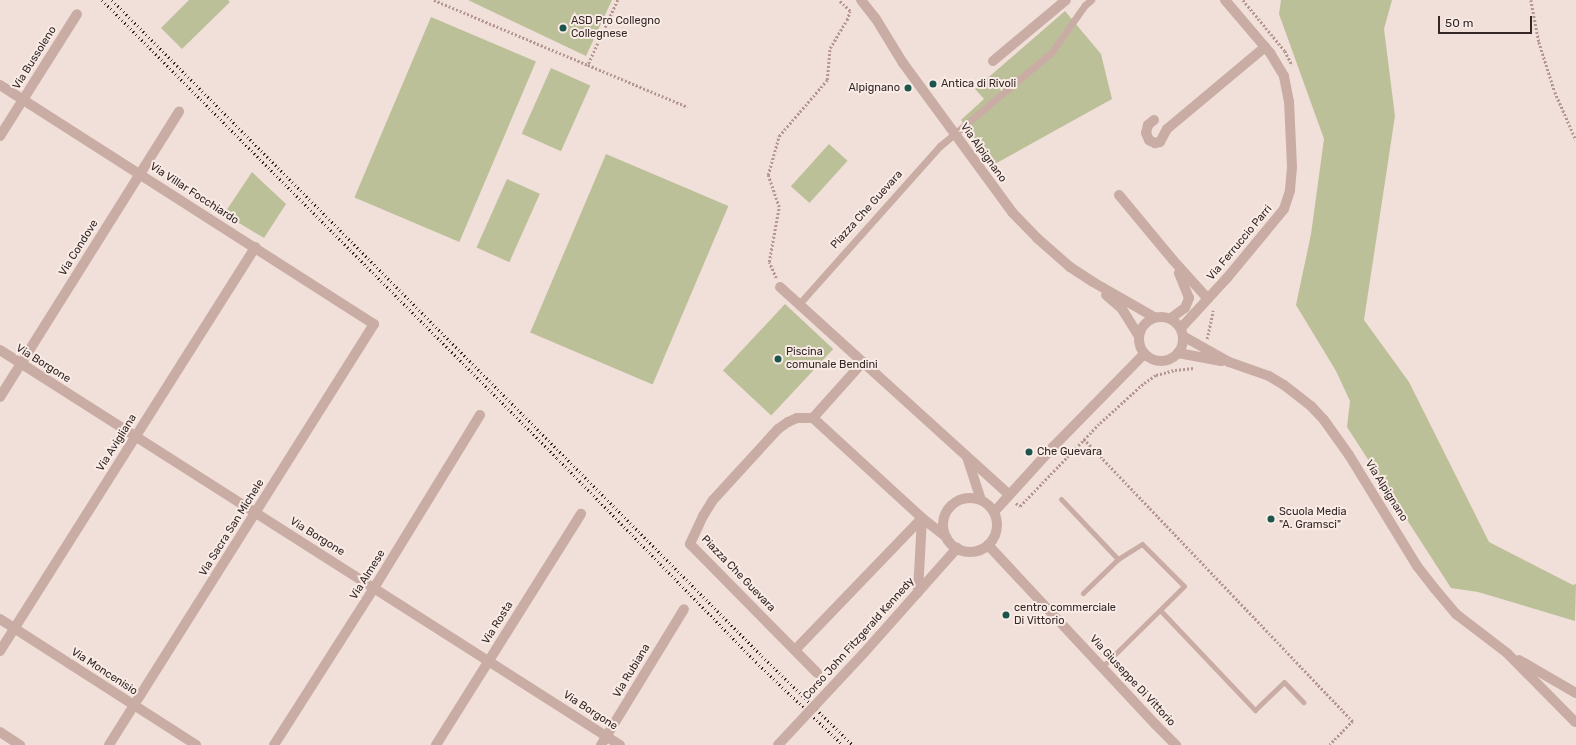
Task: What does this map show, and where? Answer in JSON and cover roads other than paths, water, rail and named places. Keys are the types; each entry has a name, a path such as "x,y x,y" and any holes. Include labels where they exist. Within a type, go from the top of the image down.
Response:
{"street":[{"path":"862,0 876,19"},
{"path":"872,0 876,19"},
{"path":"993,61 1066,0"},
{"name":"Piazza Che Guevara","path":"799,304 940,146 1051,53 1085,5 1091,0"},
{"name":"Via Ferruccio Parri","path":"1182,332 1284,209 1290,190 1292,166 1288,95 1284,76 1265,47 1226,0"},
{"name":"Via Bussoleno","path":"0,136 77,14"},
{"name":"Via Alpignano","path":"876,19 903,63 1012,212 1037,238 1070,267 1154,317"},
{"path":"1154,120 1148,126 1146,133 1149,140 1155,143 1160,142 1168,129 1265,47"},
{"name":"Via Villar Focchiardo","path":"0,85 374,324"},
{"name":"Via Condove","path":"0,397 179,112"},
{"path":"1119,195 1173,260 1208,299"},
{"name":"Via Avigliana","path":"0,651 255,247"},
{"path":"1171,318 1184,308 1189,298 1185,285 1173,260"},
{"name":"Via Alpignano","path":"1093,282 1122,309 1138,335"},
{"path":"780,287 1009,495"},
{"path":"1161,316 1171,318 1182,332 1183,344 1178,353 1171,358 1161,361 1152,359 1144,354 1139,344 1138,335 1143,325 1154,317 1161,316"},
{"name":"Via Sacra San Michele","path":"109,745 374,324"},
{"name":"Via Alpignano","path":"1182,332 1229,362 1279,382 1311,406 1324,420 1349,455 1417,566 1456,614 1507,653 1576,720"},
{"name":"Via Borgone","path":"0,350 489,661 604,741 620,745"},
{"name":"Via Alpignano","path":"1178,353 1229,362"},
{"path":"994,512 1052,448 1144,354"},
{"path":"863,362 813,418 957,548 969,552 978,551 988,544 994,538 997,526 994,512 986,503 976,498 965,498 955,502 946,512 943,524 946,537"},
{"name":"Via Almese","path":"274,745 374,588 480,415"},
{"name":"Piazza Che Guevara","path":"813,418 797,418 778,429 721,490 702,516 690,544 817,673"},
{"path":"966,456 981,500"},
{"name":"Via Rosta","path":"436,745 581,514"},
{"path":"918,592 922,518"},
{"path":"795,650 922,518"},
{"name":"Via Giuseppe Di Vittorio","path":"988,544 1176,745"},
{"name":"Corso John Fitzgerald Kennedy","path":"778,745 863,654 957,548"},
{"name":"Via Rubiana","path":"604,741 684,610"},
{"name":"Via Moncenisio","path":"0,619 196,745"},
{"name":"Via Alpignano","path":"1507,653 1576,693"},
{"path":"0,732 20,745"}],"lane":[{"path":"1061,499 1118,559"},
{"path":"1083,593 1118,559 1142,544 1184,586 1102,667"},
{"path":"1160,610 1254,710 1284,682 1303,702"}],"railway":[{"path":"102,0 557,458 756,662 843,745"},
{"path":"112,0 762,656 853,745"}],"place":[{"name":"ASD Pro Collegno Collegnese","path":"563,28"},
{"name":"Antica di Rivoli","path":"933,84"},
{"name":"Alpignano","path":"908,88"},
{"name":"Piscina comunale Bendini","path":"778,359"},
{"name":"Che Guevara","path":"1029,452"},
{"name":"Scuola Media \"A. Gramsci\"","path":"1271,519"},
{"name":"centro commerciale Di Vittorio","path":"1006,615"}]}
